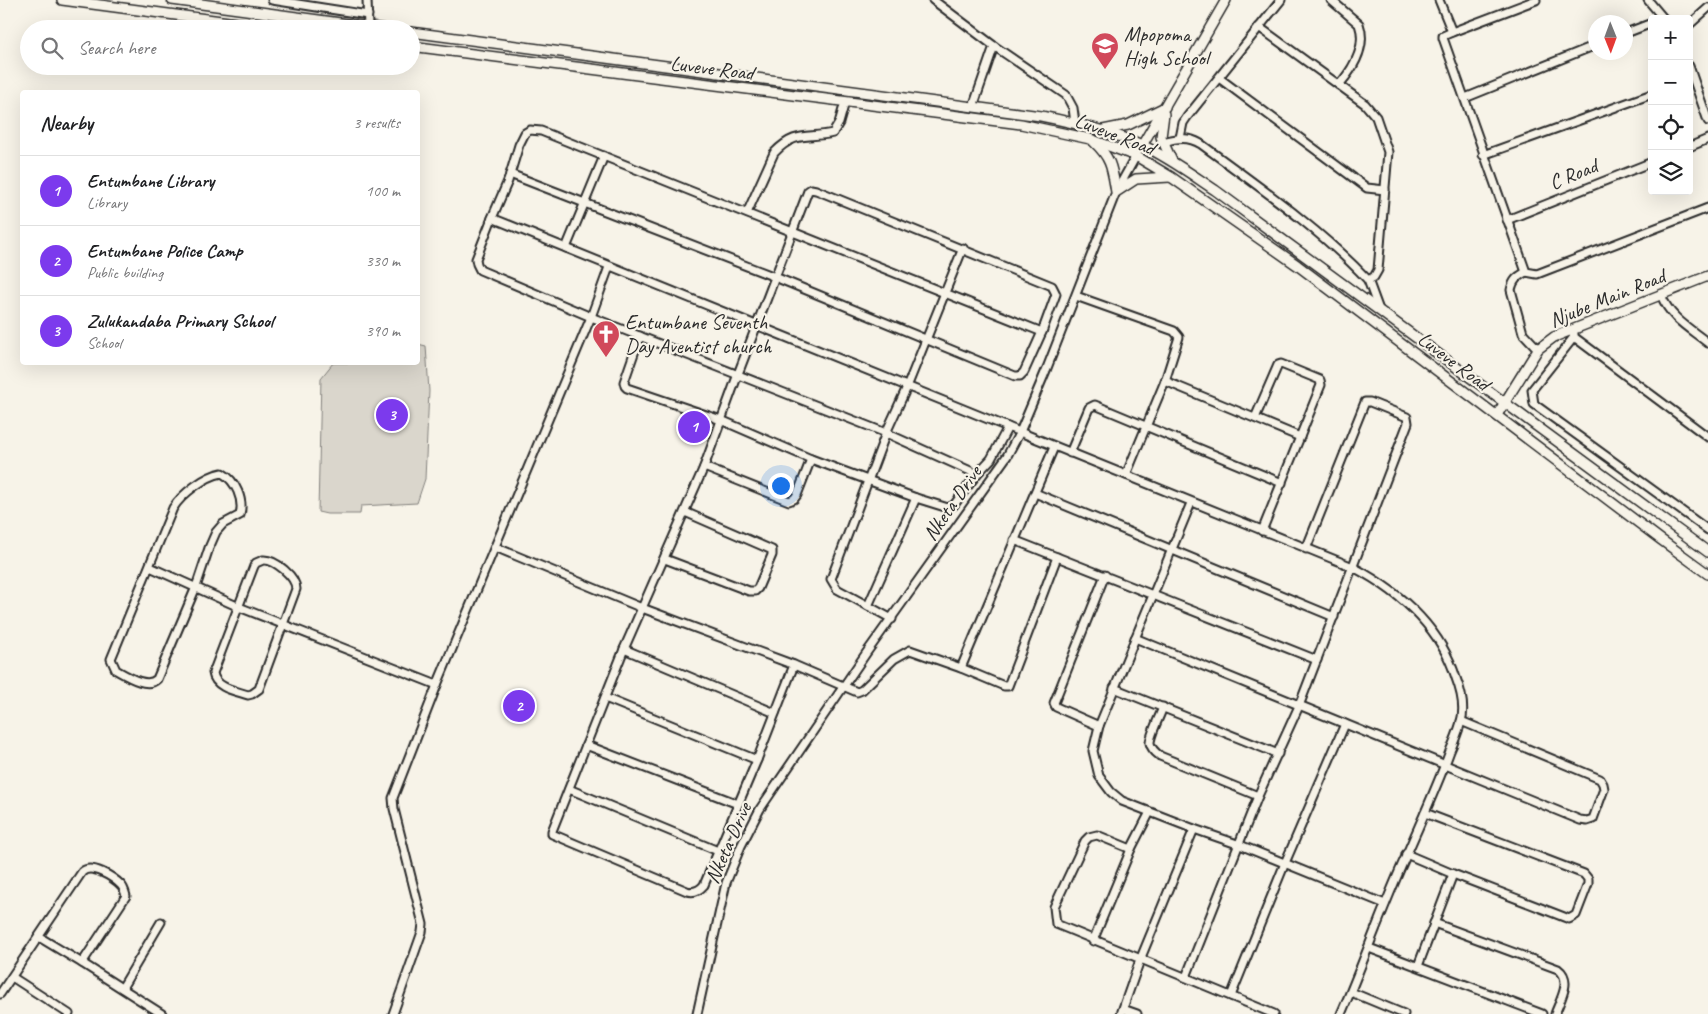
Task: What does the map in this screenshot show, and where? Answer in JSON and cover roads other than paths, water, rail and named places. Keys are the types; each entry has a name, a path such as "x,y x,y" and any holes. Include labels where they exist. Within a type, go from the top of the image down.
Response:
{"street":[{"path":"62,0 214,20"},
{"path":"172,0 317,20"},
{"path":"272,0 368,15"},
{"path":"366,0 368,20"},
{"path":"933,0 994,46 1066,95 1073,108 1075,123"},
{"name":"Nketa Drive","path":"697,1014 726,883 760,809 844,686 1007,456 1020,432 1116,192 1226,0"},
{"path":"1180,138 1183,123 1281,0"},
{"path":"1330,0 1359,24 1361,30 1359,54 1348,74 1339,85"},
{"path":"1439,0 1452,32"},
{"path":"1526,272 1483,155 1465,98 1443,41 1443,36 1536,0"},
{"path":"1648,0 1660,15"},
{"path":"1693,21 1708,8"},
{"path":"1633,30 1648,25"},
{"path":"1259,27 1365,104 1376,117 1388,152 1378,270 1374,277 1368,280"},
{"name":"Luveve Road","path":"420,33 1042,116 1102,130 1142,145 1172,161 1215,190 1708,552"},
{"path":"973,107 994,46"},
{"name":"Luveve Road","path":"420,47 1021,124 1090,139 1136,156 1171,177 1297,265 1708,574"},
{"path":"1465,98 1588,48"},
{"path":"1219,78 1368,188 1385,190"},
{"path":"1693,83 1708,121"},
{"path":"1483,155 1648,95"},
{"path":"747,213 774,153 781,146 796,137 833,133 839,123 845,102"},
{"path":"1102,130 1128,125 1166,106"},
{"path":"1166,106 1162,129 1163,142 1172,161"},
{"path":"976,474 886,433 591,317 480,270 476,260 510,174 519,145 525,133 530,130 541,131 1042,332"},
{"path":"1163,142 1180,138 1195,140 1275,198 1340,252 1368,280 1379,311"},
{"path":"1090,139 1107,156 1116,192 1136,179 1171,177"},
{"path":"1693,145 1708,139"},
{"path":"566,248 604,156"},
{"name":"C Road","path":"1507,220 1648,164"},
{"path":"510,174 776,277 1015,376 1020,376 1024,372 1042,332 1056,294 1052,286 962,248 811,189 806,196 776,277 756,326 704,468 624,649 552,834 662,882 687,891 697,891 704,885 757,760 794,665"},
{"path":"1538,349 1523,333 1511,290 1516,277 1526,272 1537,274 1708,208"},
{"path":"492,218 1191,503 1353,567 1370,576 1400,597 1422,617 1435,632 1449,658 1459,686 1462,704 1461,721 1445,765 1385,904 1341,1014"},
{"path":"892,619 837,589 831,579 886,433 907,387 962,248"},
{"path":"393,1014 424,924 392,798 437,685 591,317 609,267"},
{"name":"Njube Main Road","path":"1497,415 1538,349 1554,336 1574,333 1708,276"},
{"path":"1661,295 1665,306 1672,316 1708,342"},
{"path":"1076,296 1172,330 1178,335 1179,341 1165,381 1126,476"},
{"path":"1708,437 1574,333 1532,390 1534,404 1708,530"},
{"path":"640,336 624,382 625,386 721,420 811,459 916,498 946,507 951,507 976,474 991,459 1008,427"},
{"path":"1255,418 1278,365 1281,364 1317,378 1321,382 1262,531"},
{"path":"1165,381 1300,437"},
{"path":"1186,977 1258,796 1299,706 1408,424 1407,416 1367,401 1363,405 1306,549"},
{"path":"1070,453 1089,408 1094,405 1282,483"},
{"path":"961,668 1054,447"},
{"path":"704,468 789,501 794,500 797,495 811,459"},
{"path":"222,473 227,476 237,488 242,507 240,515 223,524 216,532 196,587 157,679 153,683 147,684 116,670 111,659 150,568 169,516 179,499 213,475 222,473"},
{"path":"1035,493 1334,617"},
{"path":"868,606 916,498"},
{"path":"1191,503 1099,726 1093,751 1098,776 1111,792 1122,800 1194,830 1240,845 1385,904"},
{"path":"665,559 749,591 755,591 758,588 772,555 772,550 685,512"},
{"path":"1014,540 1317,660"},
{"path":"495,547 642,608 860,692 894,659 910,650 1004,686 1009,684 1057,557"},
{"path":"269,560 296,584 293,600 259,689 248,695 215,681 213,673 239,607 256,562 269,560"},
{"path":"150,568 239,607 437,685"},
{"path":"1099,726 1056,707 1054,703 1105,575"},
{"path":"1135,638 1580,820 1587,821 1593,819 1604,788 1600,779 1461,721"},
{"path":"624,649 775,713"},
{"path":"1114,688 1278,754"},
{"path":"605,698 757,760"},
{"path":"1163,707 1150,742 1155,752 1160,756 1258,796"},
{"path":"1231,996 1285,863 1345,724"},
{"path":"586,745 738,804"},
{"path":"569,788 718,851"},
{"path":"1093,941 1131,849 1150,812"},
{"path":"1406,854 1569,919 1576,915 1588,884 1588,879 1584,874 1425,813"},
{"path":"1137,1014 1122,1011 1140,960 1194,830"},
{"path":"1131,849 1096,835 1089,837 1085,841 1054,907 1056,924 1093,941 1274,1014"},
{"path":"0,994 82,872 89,868 96,869 121,885 126,896 82,962"},
{"path":"1418,966 1453,874"},
{"path":"122,988 160,922"},
{"path":"1434,922 1558,969 1564,973 1566,984 1555,1014"},
{"path":"39,937 82,962 162,1014"},
{"path":"1369,948 1542,1014"},
{"path":"12,976 69,1014"},
{"path":"1350,992 1404,1014"}],"place":[{"name":"Mpopoma High School","path":"1105,70"},
{"name":"Entumbane Seventh Day Aventist church","path":"606,358"},
{"name":"Zulukandaba Primary School","path":"392,415"},
{"name":"Entumbane Library","path":"694,427"},
{"name":"Entumbane Police Camp","path":"519,706"}]}
